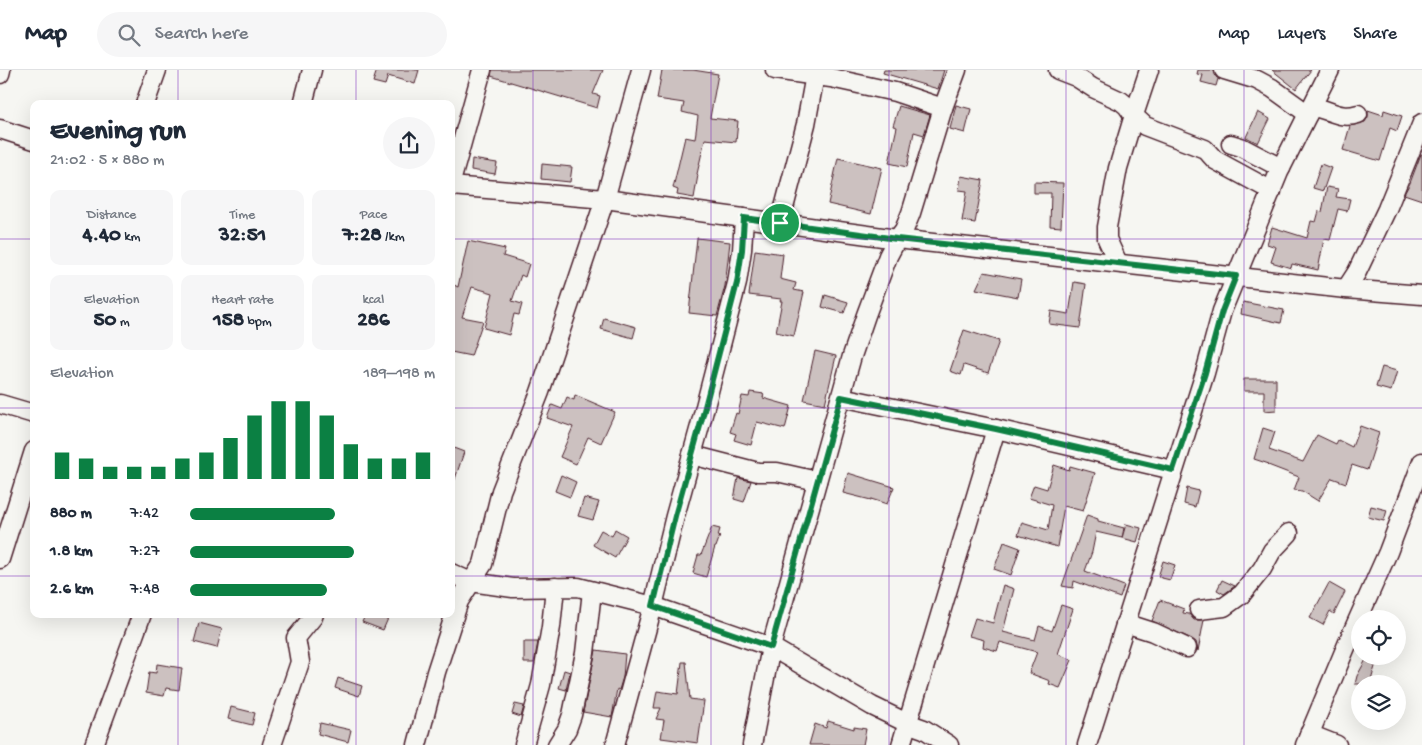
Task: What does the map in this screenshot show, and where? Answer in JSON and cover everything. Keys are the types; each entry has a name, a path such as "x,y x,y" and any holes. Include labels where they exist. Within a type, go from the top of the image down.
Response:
{"street":[{"path":"0,74 1,70"},
{"path":"146,100 157,70"},
{"path":"304,100 312,70"},
{"path":"455,168 482,70"},
{"path":"455,613 459,601 483,564 501,492 540,392 605,199 641,70"},
{"path":"775,70 895,92 943,108"},
{"path":"752,745 771,647 852,356 888,256 904,230 911,213 943,108 957,70"},
{"path":"1058,70 1076,77 1093,88 1121,101 1134,116 1150,129 1205,149 1215,160 1272,191"},
{"path":"1118,263 1107,239 1107,227 1118,168 1149,70"},
{"path":"1224,70 1257,80 1310,110 1318,108 1341,116 1358,114"},
{"path":"1087,745 1205,373 1222,311 1281,168 1330,70"},
{"path":"780,223 806,124 815,76"},
{"path":"1346,289 1357,272 1390,202 1422,123"},
{"path":"0,129 30,139"},
{"path":"1231,144 1241,147 1281,168"},
{"path":"455,186 605,199 897,239 1346,289 1422,295"},
{"path":"615,745 737,283 744,218"},
{"path":"841,397 996,429 1173,470"},
{"path":"0,404 30,413"},
{"path":"901,745 996,429"},
{"path":"692,455 758,472 777,472 817,481"},
{"path":"1337,745 1307,739 1388,552 1422,462"},
{"path":"0,559 30,464"},
{"path":"1199,610 1224,607 1242,594 1262,569 1272,551 1289,533"},
{"path":"455,575 471,582 513,588 578,587 653,606 771,647 872,706 924,729 948,745"},
{"path":"524,745 541,685 551,627 554,587"},
{"path":"557,745 567,729 572,715 585,653 592,591"},
{"path":"94,745 141,618"},
{"path":"272,745 300,662 296,638 312,618"},
{"path":"417,745 436,672 453,618"},
{"path":"1125,623 1153,632 1187,648"}],"building":[{"path":"377,70 419,70 415,84 388,76 385,85 373,82"},
{"path":"492,70 603,70 593,94 600,96 597,108 491,76"},
{"path":"662,70 693,70 718,74 710,118 738,121 736,142 705,139 694,198 677,195 678,190 673,188 685,137 695,139 698,116 682,112 684,103 657,99"},
{"path":"884,70 944,70 938,89 883,73"},
{"path":"1198,70 1214,70 1216,77 1220,80 1218,79 1216,86 1201,82 1203,75 1197,74"},
{"path":"1272,70 1311,70 1296,89"},
{"path":"956,105 971,109 965,133 950,129"},
{"path":"899,106 930,115 924,135 914,132 907,167 889,163 897,127 893,126"},
{"path":"1368,110 1383,115 1384,110 1402,116 1397,131 1390,128 1380,161 1343,150 1350,126 1365,122 1368,117"},
{"path":"1258,112 1270,119 1258,143 1246,137"},
{"path":"1422,154 1422,200 1404,194"},
{"path":"838,158 882,168 871,214 828,204"},
{"path":"472,159 497,163 495,174 471,170"},
{"path":"542,164 572,167 570,182 541,179"},
{"path":"1321,164 1331,168 1323,191 1313,188"},
{"path":"961,176 983,180 975,223 962,221 967,191 959,190"},
{"path":"1034,182 1063,183 1061,227 1050,226 1051,193 1034,193"},
{"path":"1327,187 1338,189 1336,197 1350,199 1347,211 1338,209 1330,240 1324,239 1318,270 1292,264 1291,268 1271,262 1276,247 1267,244 1272,227 1307,238 1311,221 1316,222 1319,211 1322,212"},
{"path":"697,238 730,242 725,286 717,316 689,313"},
{"path":"468,241 505,249 503,256 529,264 525,277 521,275 512,301 522,304 519,315 514,314 509,335 484,328 493,293 472,287 462,317 483,321 471,356 455,353 455,286 458,287"},
{"path":"755,250 783,254 780,279 796,283 794,290 804,292 794,336 776,332 781,299 749,295"},
{"path":"984,272 1021,279 1018,297 976,289"},
{"path":"1074,282 1086,284 1080,328 1049,324 1051,311 1069,314"},
{"path":"825,295 848,302 844,313 822,307"},
{"path":"1243,302 1284,310 1281,323 1241,314"},
{"path":"604,318 636,327 633,338 601,329"},
{"path":"964,330 999,341 988,373 964,365 961,375 950,371"},
{"path":"815,351 836,356 825,404 804,400"},
{"path":"1382,367 1397,371 1391,391 1376,387"},
{"path":"1244,379 1276,379 1276,410 1264,411 1264,391 1244,391"},
{"path":"750,392 764,394 763,398 791,406 785,429 757,422 751,445 734,440 736,434 730,432 736,413 738,414 742,396 749,397"},
{"path":"575,395 615,412 601,443 588,437 576,464 560,457 573,427 547,418 552,405 562,409 567,397 574,400"},
{"path":"1360,426 1379,433 1367,470 1352,465 1346,483 1332,478 1318,501 1302,491 1294,490 1299,477 1254,459 1263,428 1275,432 1269,450 1303,462 1317,435 1336,444 1338,440 1352,447"},
{"path":"455,449 464,452 455,479"},
{"path":"1054,465 1069,470 1070,466 1095,473 1083,511 1064,506 1057,547 1018,535 1022,522 1048,530 1052,505 1029,498 1034,485 1047,489"},
{"path":"848,473 894,487 887,504 843,493"},
{"path":"561,475 576,482 570,497 555,491"},
{"path":"738,478 751,481 744,502 734,499"},
{"path":"1187,488 1199,491 1195,507 1184,504"},
{"path":"584,498 599,502 593,520 578,516"},
{"path":"1371,506 1387,510 1384,521 1368,517"},
{"path":"1087,515 1098,519 1098,521 1124,528 1122,538 1096,532 1092,552 1085,571 1124,586 1120,598 1074,581 1073,588 1062,586"},
{"path":"1126,524 1141,528 1137,542 1122,538"},
{"path":"712,527 720,529 718,536 720,536 706,577 693,573 698,555 701,555"},
{"path":"615,529 627,536 615,558 593,545 601,530 612,536"},
{"path":"1004,542 1020,548 1011,575 994,569"},
{"path":"1163,561 1175,565 1170,580 1158,577"},
{"path":"1222,580 1235,586 1224,594 1217,590"},
{"path":"1329,583 1345,592 1334,614 1330,611 1323,625 1310,618"},
{"path":"1003,585 1014,589 1003,632 1035,640 1039,626 1052,631 1061,605 1073,609 1058,654 1072,660 1060,688 1049,684 1050,681 1029,673 1037,652 1000,642 997,651 983,647 984,640 969,636 975,618 993,623"},
{"path":"1160,600 1184,609 1183,613 1189,614 1194,620 1204,620 1198,651 1196,642 1192,639 1152,621"},
{"path":"364,618 388,618 383,630 362,622"},
{"path":"199,623 222,629 217,648 194,642"},
{"path":"524,642 538,642 534,663 524,663"},
{"path":"596,650 625,654 623,677 619,690 617,689 612,717 583,712"},
{"path":"682,662 686,662 690,699 704,701 698,743 661,738 664,720 656,719 661,708 654,708 657,691 678,694"},
{"path":"157,664 182,668 179,690 166,688 164,696 146,693 149,672 156,673"},
{"path":"1363,665 1375,665 1373,675 1358,675"},
{"path":"564,670 570,672 566,690 559,688"},
{"path":"338,678 362,686 359,696 335,688"},
{"path":"515,704 524,706 521,717 512,714"},
{"path":"231,707 255,713 252,725 228,719"},
{"path":"828,721 854,729 854,727 866,729 863,745 809,745 815,724 826,728"},
{"path":"320,723 351,730 348,742 318,734"}],"route":[{"path":"744,218 780,223 897,239 1236,276 1222,311 1205,373 1173,470 996,429 841,397 771,647 653,606 737,283 744,218"}]}
